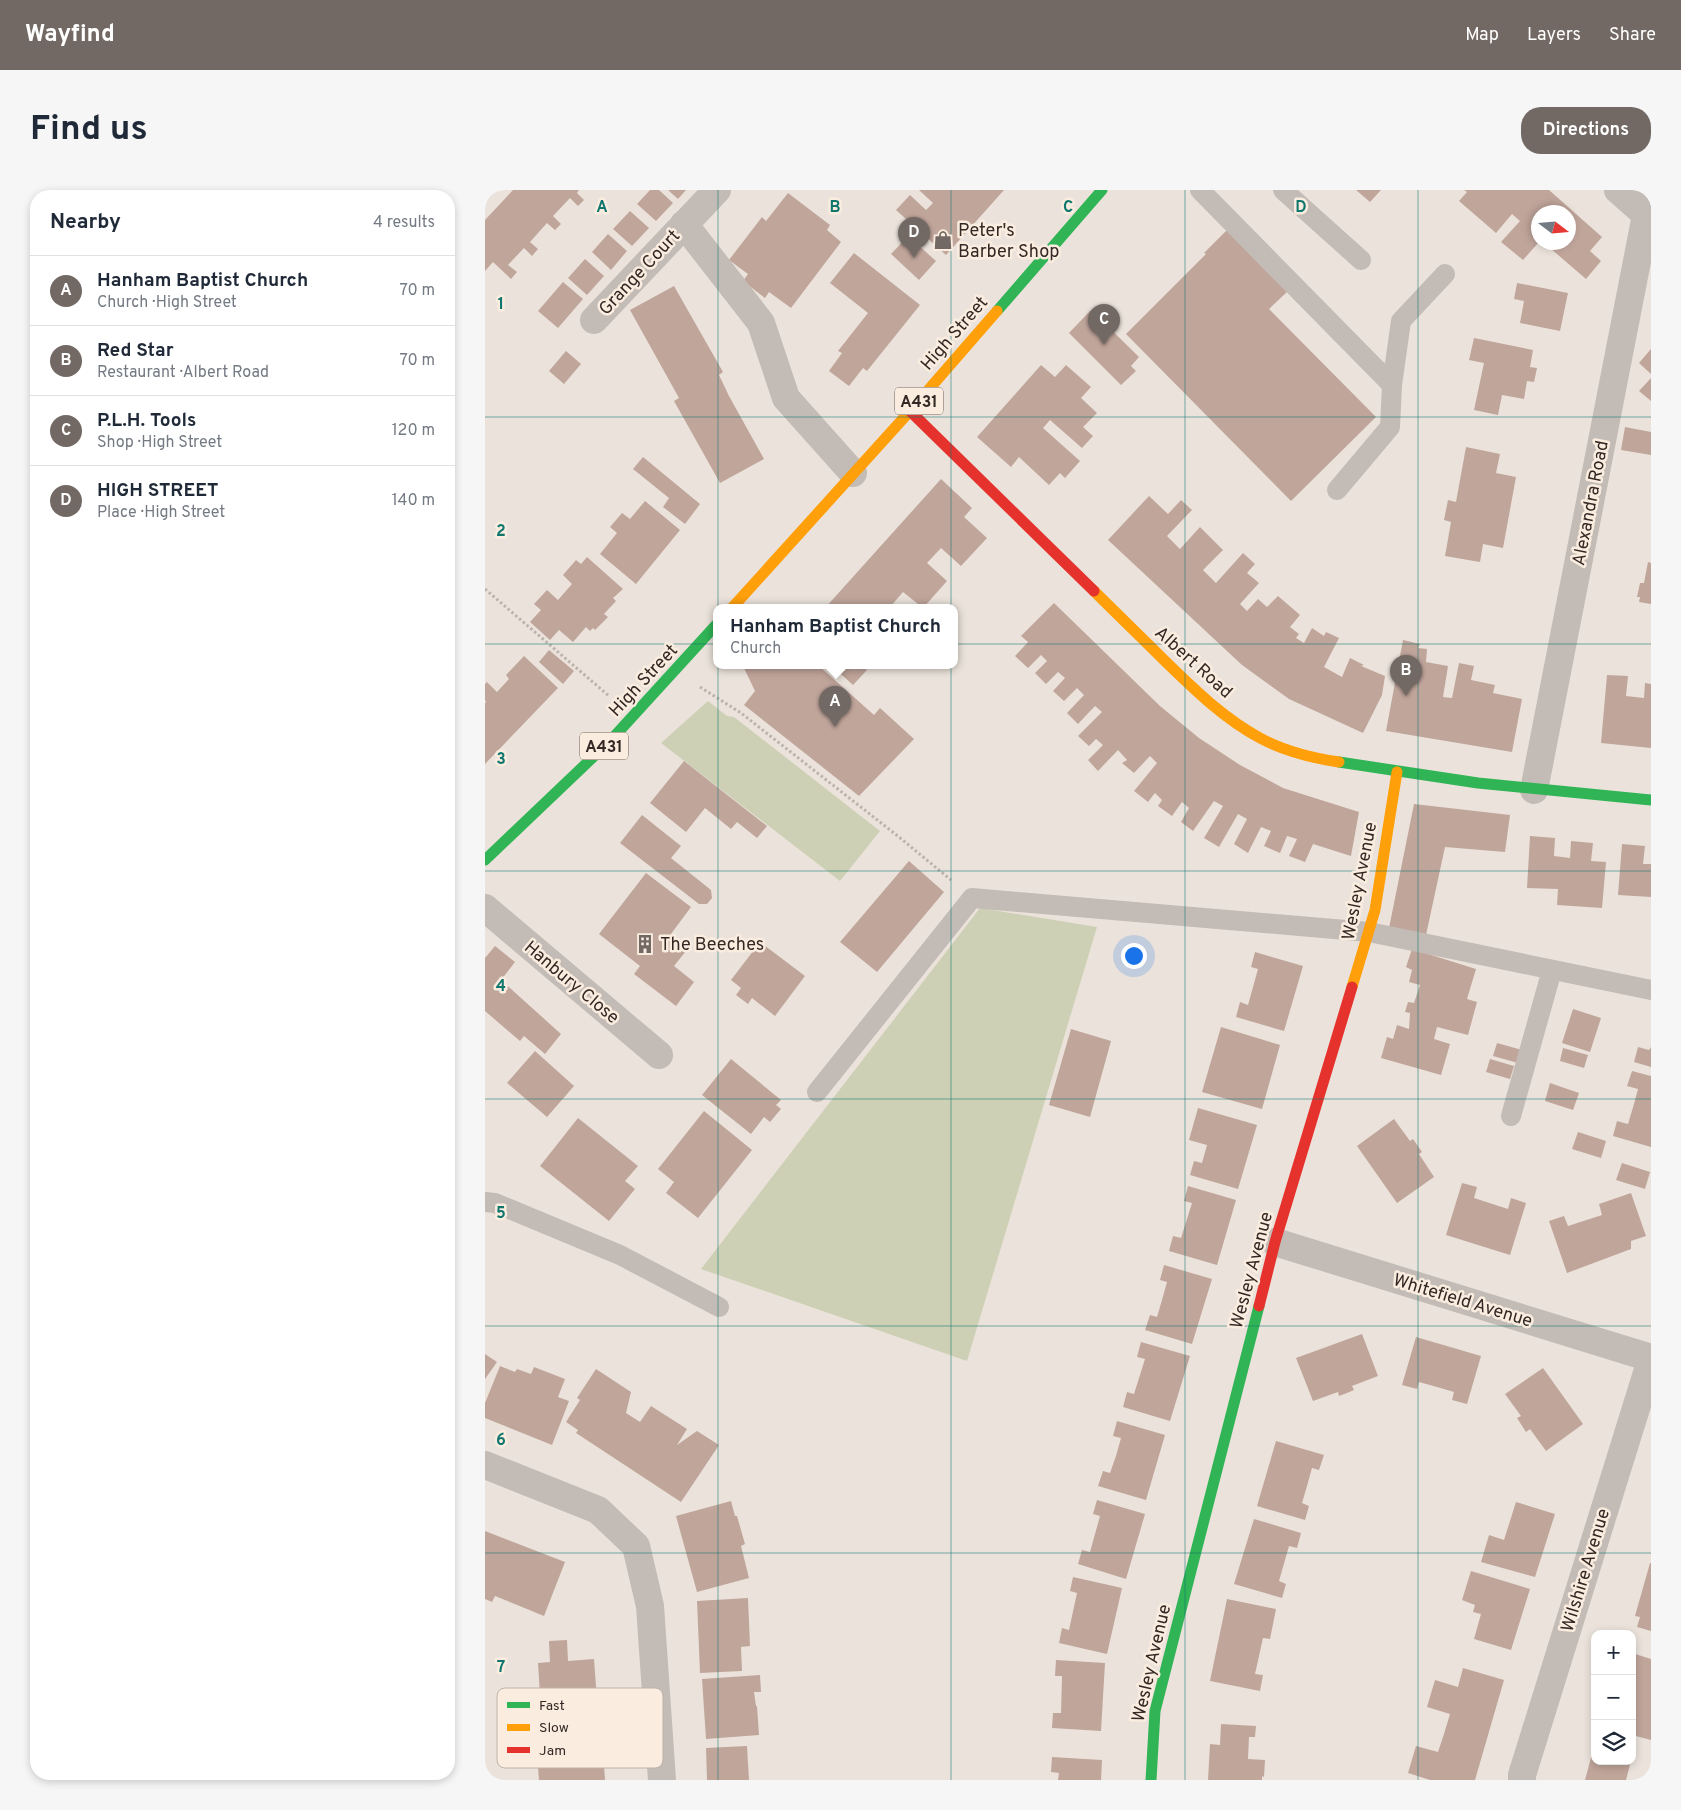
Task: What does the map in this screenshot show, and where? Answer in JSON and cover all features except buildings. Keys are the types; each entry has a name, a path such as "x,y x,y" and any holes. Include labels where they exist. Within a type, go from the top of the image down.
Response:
{"street":[{"name":"Grange Court","path":"594,320 717,190"},
{"name":"High Street","path":"736,604 910,411 1102,190"},
{"path":"1618,190 1649,217"},
{"name":"Alexandra Road","path":"1534,790 1649,217"},
{"name":"Grange Court","path":"684,224 761,323 786,398 853,473"},
{"name":"Albert Road","path":"910,411 1202,697 1240,725 1268,742 1308,756 1397,772 1534,790 1651,800"},
{"name":"High Street","path":"489,848 611,740 713,629"},
{"name":"Wesley Avenue","path":"1151,1780 1155,1711 1275,1242 1375,910 1397,772"},
{"name":"Hanbury Close","path":"485,908 659,1055"},
{"name":"Whitefield Avenue","path":"1275,1242 1651,1359"},
{"name":"Wilshire Avenue","path":"1522,1780 1527,1756 1651,1359"},
{"path":"485,1465 598,1510 636,1546 650,1606 655,1688"}],"lane":[{"path":"1200,190 1392,386"},
{"path":"1283,190 1361,260"},
{"path":"1337,490 1390,427 1392,386 1401,321 1445,274"},
{"path":"817,1092 972,898 1369,932 1651,990"},
{"path":"1511,1116 1552,970"},
{"path":"485,1202 495,1204 620,1255 719,1307"}],"path":[{"path":"485,589 632,716"},
{"path":"677,669 716,699 748,719 899,836 972,898"}],"green space":[{"path":"708,701 727,716 734,717 880,831 840,881 661,743"},
{"path":"980,908 1097,927 967,1361 701,1269"}],"traffic: fast":[{"path":"997,311 1102,190"},
{"path":"485,860 611,740 713,628"},
{"path":"1339,762 1478,783 1651,800"},
{"path":"1151,1780 1155,1711 1259,1306"}],"traffic: slow":[{"path":"736,604 910,411 997,311"},
{"path":"1094,591 1187,682 1209,702 1246,730 1279,747 1308,756 1339,762"},
{"path":"1352,987 1375,910 1397,772"}],"traffic: jam":[{"path":"910,411 1094,591"},
{"path":"1259,1306 1275,1242 1352,987"}],"place":[{"name":"Peter's Barber Shop","path":"943,240"},
{"name":"HIGH STREET","path":"914,258"},
{"name":"P.L.H. Tools","path":"1104,345"},
{"name":"Red Star","path":"1406,696"},
{"name":"Hanham Baptist Church","path":"835,727"},
{"name":"The Beeches","path":"645,944"}]}
